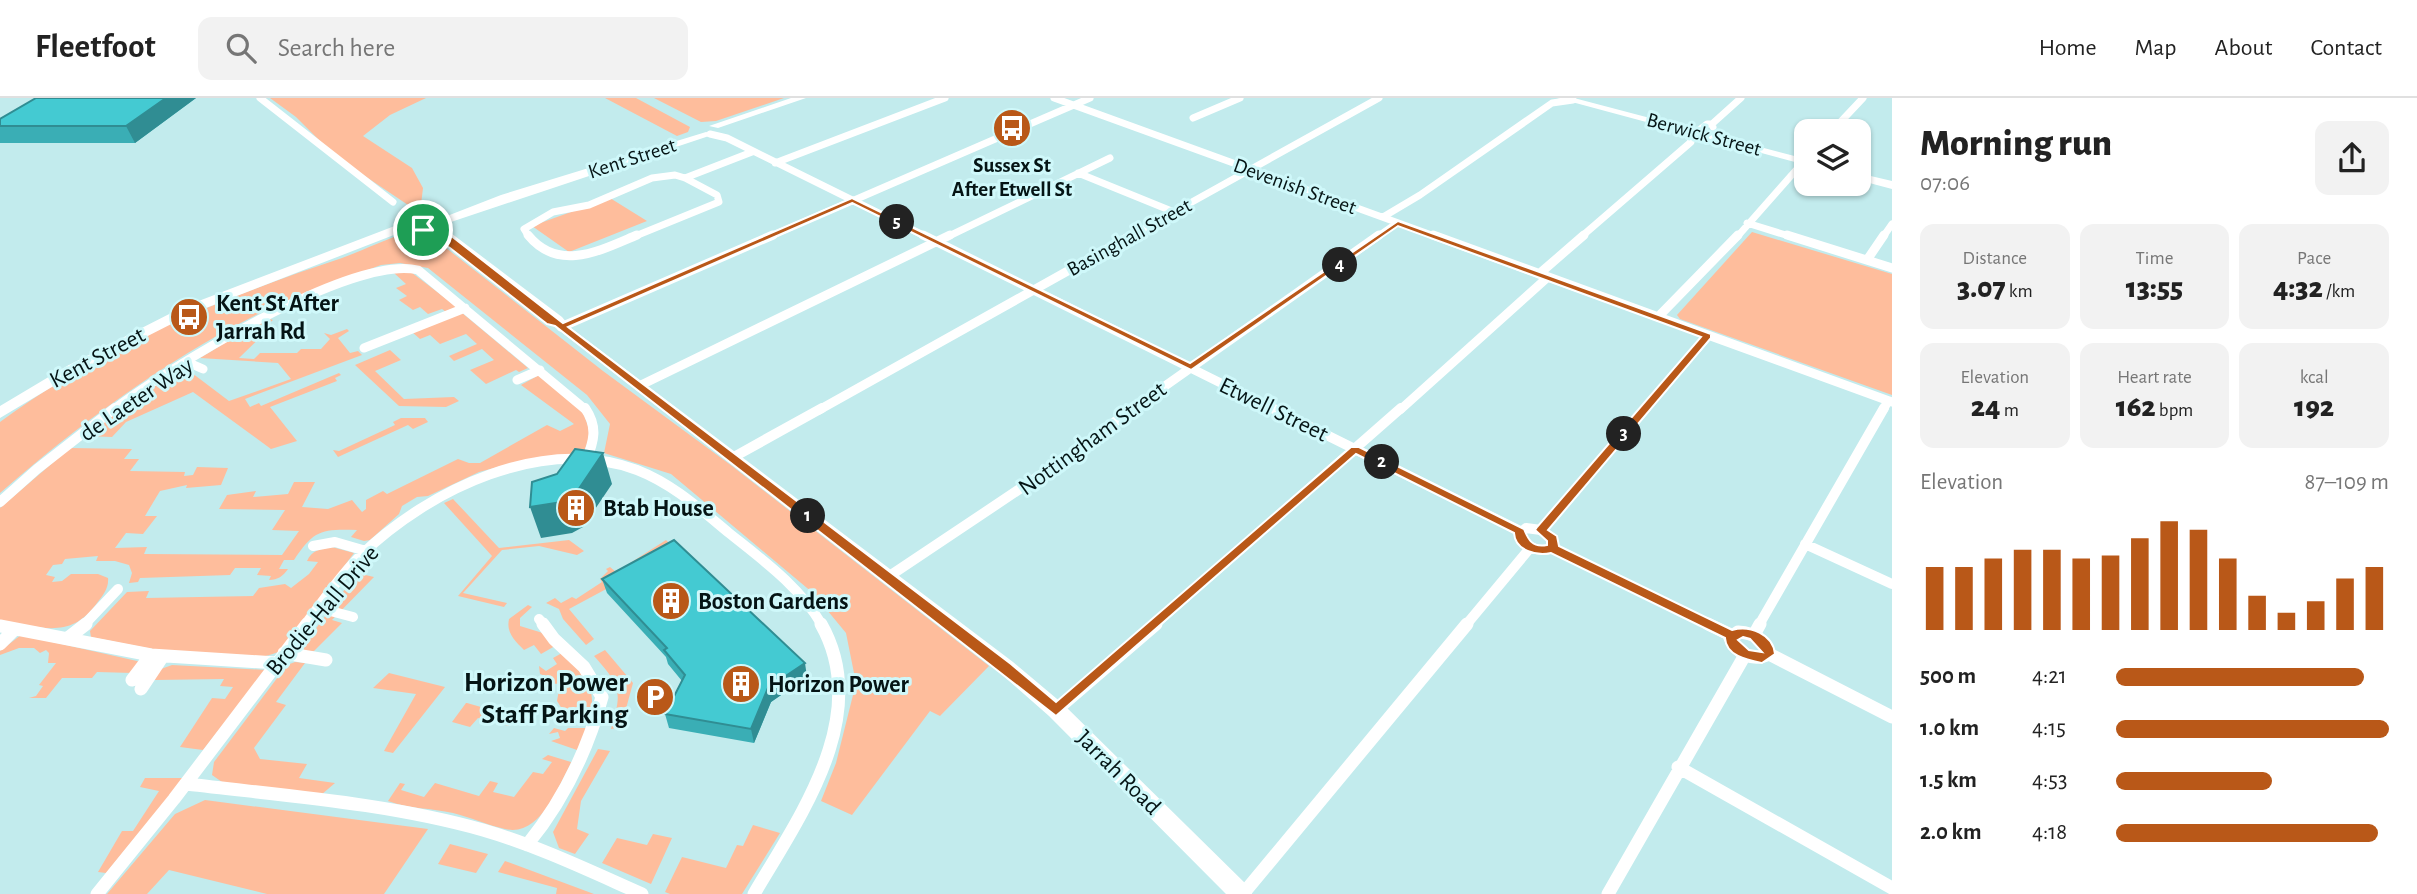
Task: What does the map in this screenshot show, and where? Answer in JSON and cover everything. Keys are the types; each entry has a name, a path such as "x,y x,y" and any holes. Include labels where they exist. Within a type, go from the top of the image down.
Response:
{"main road":[{"name":"Kent Street","path":"0,413 41,387 159,324 315,261 715,132 733,121 801,98"},
{"name":"Berwick Street","path":"1566,99 1702,132 1794,158"},
{"path":"1871,177 1892,183"}],"street":[{"path":"260,98 393,202"},
{"path":"775,163 945,98"},
{"name":"Devenish Street","path":"1054,98 1890,402"},
{"path":"560,325 1090,98"},
{"path":"1193,118 1240,98"},
{"name":"Basinghall Street","path":"732,457 1379,98"},
{"path":"1056,710 1355,449 1741,98"},
{"path":"1843,119 1863,98"},
{"path":"1383,218 1566,99"},
{"name":"Etwell Street","path":"715,132 1520,531"},
{"path":"685,178 717,195 719,202 589,255 560,257 529,237 524,229 536,220 566,209 592,205 611,194 660,176 674,174 685,178 752,152"},
{"path":"639,386 1110,158"},
{"path":"1658,317 1718,258 1794,172"},
{"path":"1078,173 1174,212"},
{"name":"Nottingham Street","path":"888,577 1062,461 1191,367 1398,223"},
{"path":"1747,223 1892,268"},
{"name":"Jarrah Road","path":"425,224 1006,667 1056,710 1242,894"},
{"path":"1867,260 1892,224"},
{"name":"de Laeter Way","path":"0,502 29,475 127,400 187,362 283,307 396,266 418,270 584,406 590,415 596,439 586,461"},
{"path":"364,348 465,308"},
{"path":"1541,530 1707,336"},
{"path":"187,362 203,369"},
{"path":"517,380 540,370"},
{"path":"1754,635 1890,402"},
{"name":"Brodie-Hall Drive","path":"97,894 187,784 280,658 366,551 429,501 473,479 560,460 586,461 642,471 676,489 798,590 827,630 841,678 834,741 815,788 754,894"},
{"path":"1553,548 1553,539 1541,530 1531,528 1520,531 1519,538 1530,548 1541,551 1553,548 1731,635 1743,632 1754,635 1768,646 1769,654"},
{"path":"313,546 335,542 366,551"},
{"path":"1805,544 1892,584"},
{"path":"1242,894 1530,548"},
{"path":"68,638 93,618 118,589"},
{"path":"319,608 353,617"},
{"path":"527,845 547,824 595,728 603,697 584,667 538,620"},
{"path":"0,626 157,655 326,660"},
{"path":"0,644 15,629"},
{"path":"1731,635 1731,642 1745,655 1762,658 1769,654"},
{"path":"1769,654 1892,717"},
{"path":"136,685 157,655"},
{"path":"1608,894 1678,767 1745,655"},
{"path":"1678,767 1892,888"},
{"path":"187,784 361,806 464,826 527,845 642,894"}],"shaded area":[{"path":"270,98 426,98 390,115 363,136 412,168 423,188 420,213 335,156 296,117"},
{"path":"605,98 636,98 690,127 688,132 677,136"},
{"path":"654,98 784,98 716,121 701,122"},
{"path":"610,198 647,221 569,252 532,226"},
{"path":"1752,232 1892,274 1892,395 1680,319 1677,315"},
{"path":"407,233 427,233 989,666 940,716 930,711 852,815 821,801 836,763 856,683 846,633 813,593 671,474 604,453 610,424 587,395 428,268 400,263 381,265 277,305 227,330 125,394 61,442 0,493 0,422 39,395 121,347 208,307"},
{"path":"407,269 457,307 446,312 442,309 428,314 420,307 413,310 399,300 407,296 396,288 406,284 394,273"},
{"path":"461,312 528,368 519,372 516,370 486,384 470,370 494,360 482,349 454,361 449,356 477,344 466,334 440,344 430,335 420,339 412,332"},
{"path":"267,318 273,320 268,324 273,325 239,358 254,359 260,353 297,353 301,349 321,349 330,339 324,333 331,335 347,329 349,331 338,338 350,353 358,351 362,355 245,399 250,407 259,403 261,406 339,373 341,375 335,378 337,381 270,407 297,441 271,449 193,392 126,422 112,437 85,436 126,403 184,367 229,401 291,379 278,363 200,358"},
{"path":"390,350 401,360 375,371 404,399 454,397 459,401 446,407 399,406 355,365"},
{"path":"539,375 583,412 591,434 584,451 572,456 517,462 479,472 428,496 417,497 402,506 399,514 370,540 351,537 357,530 320,533 307,543 294,560 284,560 279,569 288,569 275,579 269,580 271,576 257,575 261,568 235,568 230,575 140,578 138,582 129,583 132,573 129,565 115,561 96,561 98,556 65,559 62,564 53,565 46,575 55,577 52,582 62,581 71,574 98,574 108,578 105,591 87,615 76,623 53,628 0,621 0,508 70,448 132,449 124,459 139,459 130,471 185,472 184,476 193,475 197,467 228,468 221,485 186,488 187,485 160,491 145,516 157,516 143,534 126,533 115,548 147,547 144,554 282,555 299,531 272,530 285,510 219,509 227,495 256,491 253,497 288,494 294,482 315,482 302,507 328,509 352,500 362,512 366,509 366,500 383,491 387,494 458,459 480,463 547,425 560,431 574,424 521,385"},
{"path":"401,418 425,418 428,422 413,429 408,425 338,457 333,450 339,451 395,425 393,422"},
{"path":"453,499 499,548 569,540 584,551 577,555 539,546 502,550 463,593 507,603 504,607 458,596 492,556 444,503"},
{"path":"666,540 677,551 569,609 594,639 586,645 563,619 559,609 546,603 555,598 561,603 572,597 576,599 602,582 600,579 608,571 606,569 610,567 616,572"},
{"path":"332,547 354,553 280,651 264,656 216,657 91,637 90,631 127,592 149,591 146,598 253,596 259,588 285,584 291,588 309,574 318,562 307,561 311,554"},
{"path":"357,573 374,577 332,620 342,623 314,651 304,651 303,646"},
{"path":"528,605 532,607 520,618 520,626 546,634 555,646 541,654 534,645 524,650 509,628 509,619"},
{"path":"21,635 139,662 133,673 97,672 92,678 62,678 46,698 29,698 36,696 43,686 39,685 56,663 48,663 49,653 46,650 40,653 34,648 19,648 0,655 0,651"},
{"path":"605,650 633,683 621,727 611,729 617,706 617,689 594,656"},
{"path":"562,653 590,687 591,714 566,715 557,701 560,684 545,683 548,677 540,674 539,666 546,671 557,664 553,658"},
{"path":"305,663 276,702 286,705 254,748 260,759 307,764 299,778 335,783 321,795 222,782 212,775 214,762 287,665"},
{"path":"172,665 266,670 203,750 180,747 212,698 225,699 233,687 220,686 224,679 154,680 161,669"},
{"path":"389,673 445,687 393,753 384,751 416,694 373,688"},
{"path":"466,703 516,717 509,726 478,718 470,727 452,722"},
{"path":"554,728 565,731 568,728 591,728 577,750 551,741 560,738 558,732 549,734"},
{"path":"598,749 610,751 581,801 577,829 589,834 575,854 559,848 553,832"},
{"path":"548,755 571,762 570,765 553,798 538,819 517,830 505,829 453,813 388,801 400,783 405,784 401,790 424,797 435,783 479,796 490,781 498,783 493,792 514,797 533,772 543,774 552,762 542,759"},
{"path":"145,778 184,778 106,873 98,872 122,831 133,831 159,791 140,787"},
{"path":"205,800 428,829 384,894 267,894 169,870 147,894 107,894 175,814"},
{"path":"753,825 780,833 742,894 665,892 682,857 726,868 737,845 743,846"},
{"path":"653,834 672,838 651,884 602,863 617,838 647,845"},
{"path":"450,844 488,854 476,873 438,864"},
{"path":"505,861 594,894 556,894 557,888 498,872"}],"building":[{"path":"36,98 166,98 126,126 0,126 0,119"},
{"path":"575,449 603,453 574,496 562,502 530,507 532,482 557,474"},
{"path":"674,540 805,663 768,688 751,729 665,714 685,675 664,650 667,648 602,579"}],"place":[{"name":"Sussex St After Etwell St","path":"1012,128"},
{"name":"Kent St After Jarrah Rd","path":"189,317"},
{"name":"Btab House","path":"576,508"},
{"name":"Boston Gardens","path":"671,601"},
{"name":"Horizon Power","path":"741,684"},
{"name":"Horizon Power Staff Parking","path":"655,697"}],"route":[{"path":"423,230 420,228 435,224 442,233 557,320 561,327 852,200 1191,367 1398,223 1707,336 1541,530 1553,539 1553,548 1731,635 1734,647 1745,655 1762,658 1769,654 1765,642 1754,635 1738,632 1731,635 1717,629 1553,548 1541,551 1530,548 1519,538 1520,531 1355,449 1056,710 1006,667 566,331 561,327 558,324 551,322 453,247 423,230"}]}
